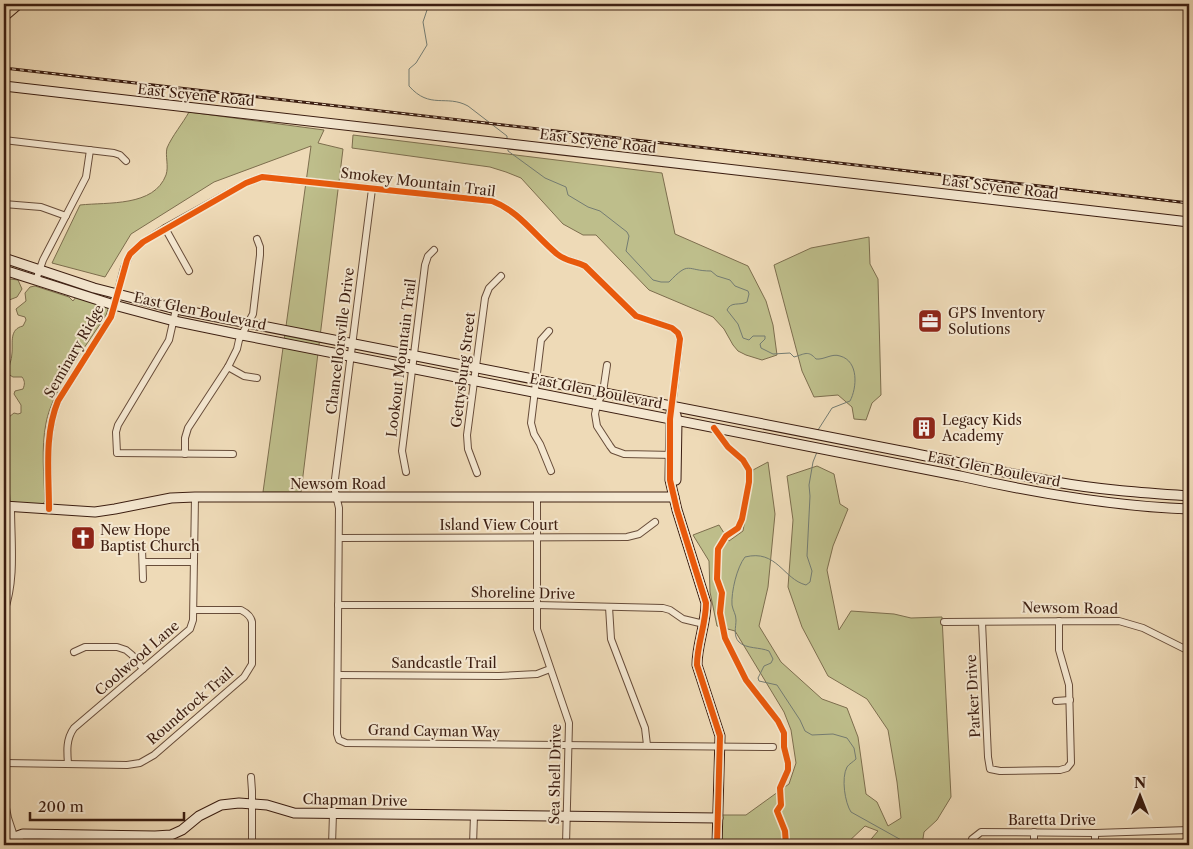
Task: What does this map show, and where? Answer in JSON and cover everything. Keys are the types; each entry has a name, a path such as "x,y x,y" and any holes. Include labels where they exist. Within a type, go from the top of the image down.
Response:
{"main road":[{"path":"4,16 18,4"}],"street":[{"name":"East Scyene Road","path":"4,86 1189,222"},
{"path":"4,140 114,153 120,155 126,161"},
{"path":"36,280 86,177 90,150"},
{"name":"Smokey Mountain Trail","path":"117,294 130,254 143,242 246,182 262,177 492,201 509,208 557,254 569,262 585,266 636,316 672,328 678,333 680,339 672,406"},
{"name":"Chancellorsville Drive","path":"335,497 335,475 372,189"},
{"path":"4,204 41,207 66,216"},
{"path":"165,228 189,271"},
{"path":"185,454 185,438 188,428 228,367 253,314 260,255 257,238"},
{"name":"Lookout Mountain Trail","path":"406,472 402,451 412,368 425,265 428,256 434,250"},
{"name":"East Glen Boulevard","path":"4,258 117,294 176,309 1058,483 1189,496"},
{"name":"East Glen Boulevard","path":"4,270 114,305 174,321 242,335 1041,493 1132,505 1189,510"},
{"name":"Gettysburg Street","path":"477,473 466,443 485,298 488,288 501,276"},
{"name":"Seminary Ridge","path":"49,509 49,436 54,411 58,401 111,317 117,294"},
{"path":"176,309 170,340 118,425 116,432 117,453 233,454"},
{"path":"549,331 541,340 532,429 551,471"},
{"path":"607,365 603,392 596,405 596,423 613,450 624,454 673,454"},
{"path":"228,367 244,376 257,378"},
{"path":"672,406 674,420 670,480 704,595 706,611 697,654 697,665 700,679 718,725 720,746 717,845"},
{"path":"960,476 963,463"},
{"name":"Newsom Road","path":"8,507 95,512 171,498 195,497 538,498 673,494"},
{"name":"Coolwood Lane","path":"68,764 67,743 69,735 74,728 190,629 194,610 195,497"},
{"name":"Grand Cayman Way","path":"335,497 339,508 337,734 338,738 343,742 773,747"},
{"name":"Sea Shell Drive","path":"538,498 536,606 538,635 568,716 566,845"},
{"path":"4,612 10,596 12,580 8,507"},
{"name":"Island View Court","path":"339,538 627,537 639,534 655,522"},
{"path":"142,549 143,579"},
{"path":"143,562 194,562"},
{"name":"Shoreline Drive","path":"338,605 667,609 683,619 704,624"},
{"path":"610,607 612,639 646,728 647,746"},
{"name":"Roundrock Trail","path":"4,763 127,765 147,759 249,672 252,664 251,618 241,610 194,610"},
{"path":"1056,701 1070,700 1069,685 1059,650 1059,621"},
{"name":"Newsom Road","path":"944,622 1119,622 1143,628 1189,650"},
{"name":"Parker Drive","path":"982,622 990,770 1067,768 1071,763 1070,700"},
{"path":"74,652 85,646 118,647 132,655 143,669"},
{"name":"Sandcastle Trail","path":"338,675 499,676 537,674 550,669"},
{"path":"251,777 252,845"},
{"path":"4,798 8,818 16,841"},
{"name":"Chapman Drive","path":"4,841 16,841 23,834 171,835 182,830 207,811 221,805 239,803 267,805 294,813 718,818"},
{"path":"332,845 333,813"},
{"path":"473,845 474,815"},
{"name":"Baretta Drive","path":"971,845 972,839 981,832 1095,833 1189,830"},
{"path":"1034,832 1034,845"},
{"path":"1095,833 1095,845"}],"green space":[{"path":"189,112 324,130 318,143 343,149 301,492 263,492 311,146 214,182 131,234 105,277 52,263 80,205 116,203 141,198 151,193 160,185 167,172 167,148"},
{"path":"353,135 662,173 675,234 748,266 766,301 773,325 777,355 762,360 738,351 724,329 713,317 649,290 596,235 583,235 563,224 521,178 490,167 352,148"},
{"path":"869,237 870,264 878,279 881,395 872,403 866,420 854,419 852,407 838,395 814,397 802,371 774,265 811,248"},
{"path":"10,279 18,280 22,289 17,297 4,302 4,282"},
{"path":"35,286 69,297 73,301 76,297 106,306 108,309 63,382 50,410 46,423 44,442 45,501 42,505 10,501 9,486 4,484 4,447 9,417 14,413 21,413 21,405 14,394 15,391 23,389 24,384 22,377 13,377 8,374 14,333 23,326 26,320 25,317 18,315 16,309 26,301 25,293 30,287"},
{"path":"768,462 775,514 768,587 759,626 781,662 822,699 847,708 858,737 866,794 877,802 888,826 901,818 888,730 867,699 828,676 802,627 788,587 793,520 787,476 817,466 834,474 840,504 848,509 833,546 827,570 839,630 851,611 894,614 911,618 942,617 951,797 937,820 924,832 922,845 866,845 878,831 865,826 845,845 722,845 722,815 746,815 789,784 796,763 791,730 784,712 735,631 717,626 710,592 709,561 693,535 719,525 729,541 743,531 753,470"}],"waterway":[{"path":"429,4 423,22 427,45 416,63 409,69 409,86 424,98 452,101 468,106 507,136 507,141"},
{"path":"508,148 508,151 545,178 566,187 568,195 588,207 600,211 627,232 629,236 626,251 653,280 669,282 681,271 688,268 711,271 717,276 730,280 735,286 748,291 747,302 733,305 727,310 738,324 743,338 749,340 753,336 765,336 765,339 760,344 761,348 773,354 790,353 794,357 808,354 816,359 837,355 851,363 855,382 850,401 832,408 818,430"},
{"path":"817,452 813,462 809,485 807,556 812,571 810,582 806,585 798,582 765,557 745,557 737,573 732,593 732,605 736,618 736,637 745,646 769,651 773,659 771,663 764,666 758,678 759,681 777,685 805,731 812,735 833,734 847,738 854,748 856,759 847,767 844,777 846,797 851,812 908,845"}],"railway":[{"path":"4,68 1189,203"}],"cycle path":[{"path":"49,509 49,441 58,401 111,317 127,260 130,254 143,242 246,183 262,177 492,201 502,205 519,217 557,254 564,259 585,266 636,316 672,328 678,333 680,339 670,419 670,480 677,510 706,603 697,665 720,736 717,845"},
{"path":"714,428 728,447 743,460 749,470 749,482 742,519 738,528 726,536 718,549 717,579 722,593 720,613 725,638 746,680 778,721 784,733 784,747 788,770 780,788 781,805 777,811 785,831 786,845"}],"place":[{"name":"GPS Inventory Solutions","path":"930,321"},
{"name":"Legacy Kids Academy","path":"924,428"},
{"name":"New Hope Baptist Church","path":"83,538"}]}
